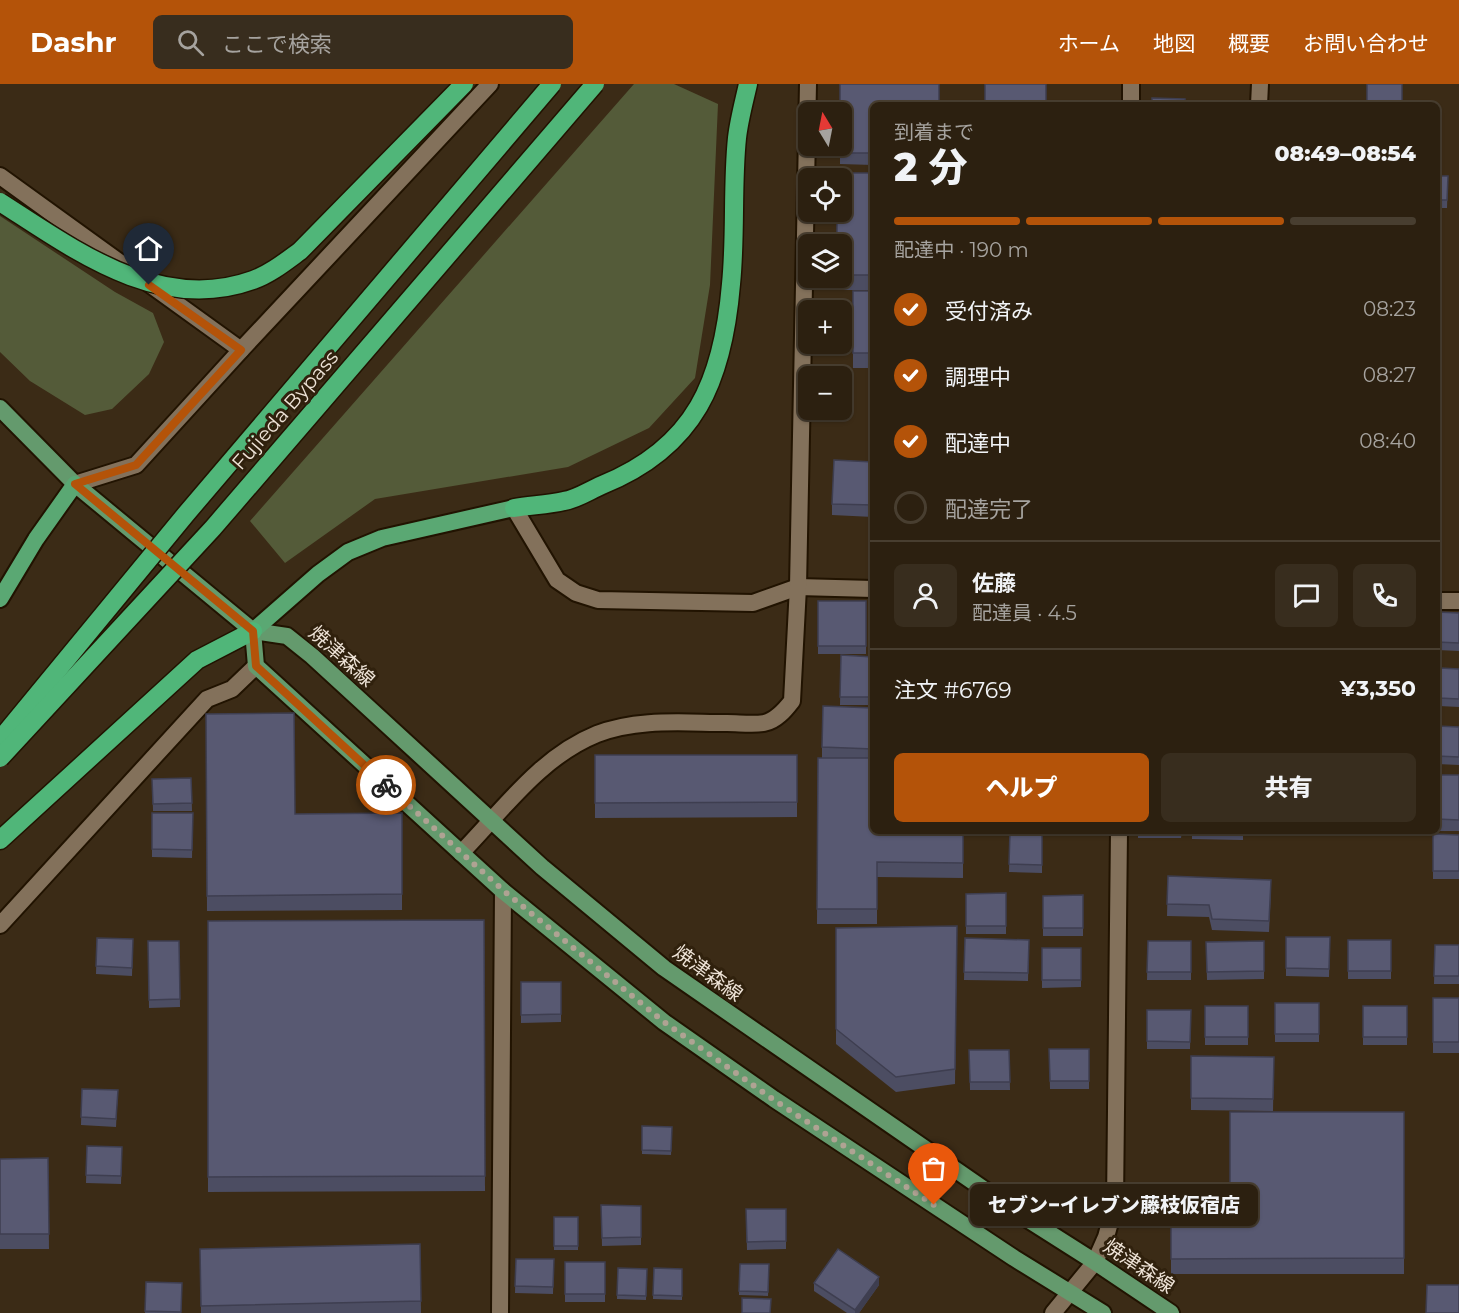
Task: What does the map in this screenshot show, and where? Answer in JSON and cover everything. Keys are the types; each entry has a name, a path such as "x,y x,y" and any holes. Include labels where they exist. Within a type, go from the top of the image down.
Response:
{"highway":[{"path":"0,202 88,258 137,279 177,290 217,289 254,280 278,267 300,251 464,84"},
{"name":"Fujieda Bypass","path":"0,740 186,514 552,84"},
{"name":"Fujieda Bypass","path":"0,758 213,528 595,84"},
{"path":"0,840 197,660 253,631 318,574 348,552 382,538 514,507 566,501 627,475 659,454 682,433 698,409 713,377 728,318 732,282 737,137 748,84"},
{"path":"0,599 36,539 75,484"}],"main road":[{"path":"0,408 75,484 253,631 256,666 504,891 664,1022 784,1106 1014,1258 1103,1313"},
{"name":"焼津森線","path":"253,631 287,636 312,656 542,867 664,968 1021,1215 1171,1313"}],"street":[{"path":"75,484 136,465 490,84"},
{"path":"461,853 538,771 567,748 598,734 630,725 765,723 780,715 792,701 798,587 808,84"},
{"path":"1131,84 1131,102"},
{"path":"1259,102 1260,84"},
{"path":"0,176 241,350"},
{"path":"514,507 556,580 576,593 598,600 753,603 798,587 870,589"},
{"path":"1440,601 1459,601"},
{"path":"0,925 207,699 232,688 256,666"},
{"path":"1053,1313 1095,1262 1106,1237 1114,1204 1119,834"},
{"path":"500,1313 504,891"}],"green space":[{"path":"634,84 674,84 718,104 710,285 695,378 649,428 568,467 375,499 285,563 250,521"},
{"path":"0,216 115,292 153,313 164,342 149,374 112,409 85,415 30,381 0,352"}],"building":[{"path":"840,84 939,84 939,102 870,102 870,153 852,153 852,102 840,102"},
{"path":"985,84 1046,84 1046,102 985,102"},
{"path":"1367,84 1402,84 1402,102 1367,102"},
{"path":"1152,98 1185,99 1185,102 1152,102"},
{"path":"852,173 870,173 870,275 852,275 852,234 837,234 837,222 852,222"},
{"path":"1440,176 1448,176 1447,200 1440,200"},
{"path":"853,291 870,291 870,353 853,353"},
{"path":"834,460 870,462 870,505 832,504"},
{"path":"818,601 866,601 866,646 818,646"},
{"path":"1440,612 1459,613 1459,643 1440,642"},
{"path":"841,655 870,657 870,697 840,697"},
{"path":"1440,668 1459,669 1459,699 1440,698"},
{"path":"823,706 870,708 870,749 822,747"},
{"path":"294,713 295,814 402,813 402,894 207,896 206,714"},
{"path":"1440,726 1459,727 1459,757 1440,756"},
{"path":"595,755 797,755 797,802 595,803"},
{"path":"818,758 870,758 870,834 963,834 963,863 877,862 877,909 817,909"},
{"path":"1440,775 1459,775 1459,820 1440,819"},
{"path":"191,778 192,803 153,804 152,779"},
{"path":"152,813 193,813 192,850 152,849"},
{"path":"1010,834 1042,834 1042,865 1009,864"},
{"path":"1433,834 1459,835 1459,871 1433,871"},
{"path":"1168,876 1271,880 1269,921 1212,919 1209,905 1167,904"},
{"path":"1006,893 1006,926 966,926 966,894"},
{"path":"1083,895 1083,928 1043,928 1043,896"},
{"path":"484,920 485,1176 208,1177 208,921"},
{"path":"957,926 955,1069 896,1077 836,1029 836,928"},
{"path":"1286,937 1330,937 1329,969 1286,968"},
{"path":"97,938 133,939 132,968 96,966"},
{"path":"965,938 1029,940 1028,973 964,972"},
{"path":"1348,940 1391,940 1391,971 1348,971"},
{"path":"148,941 179,941 180,999 149,1000"},
{"path":"1148,941 1191,941 1191,972 1147,972"},
{"path":"1264,941 1264,971 1207,972 1206,942"},
{"path":"1435,945 1459,945 1459,976 1434,976"},
{"path":"1042,948 1081,948 1081,980 1042,980"},
{"path":"521,982 561,982 561,1014 521,1015"},
{"path":"1433,998 1459,998 1459,1042 1433,1042"},
{"path":"1275,1003 1319,1003 1319,1034 1275,1034"},
{"path":"1205,1006 1248,1006 1248,1037 1205,1037"},
{"path":"1363,1006 1407,1006 1407,1037 1363,1037"},
{"path":"1147,1010 1191,1010 1190,1042 1147,1041"},
{"path":"1049,1049 1089,1049 1089,1081 1050,1081"},
{"path":"969,1050 1009,1050 1010,1082 970,1082"},
{"path":"1191,1056 1274,1057 1273,1099 1191,1098"},
{"path":"82,1089 118,1090 116,1119 81,1117"},
{"path":"1230,1112 1404,1112 1404,1258 1171,1259 1171,1227 1230,1226"},
{"path":"642,1126 672,1127 671,1151 642,1150"},
{"path":"87,1146 122,1147 121,1176 86,1175"},
{"path":"48,1158 49,1234 0,1234 0,1159"},
{"path":"601,1205 641,1206 641,1237 602,1238"},
{"path":"746,1209 786,1209 786,1241 747,1242"},
{"path":"554,1217 578,1217 578,1246 554,1246"},
{"path":"420,1244 421,1301 201,1306 200,1249"},
{"path":"838,1249 879,1277 855,1310 814,1283"},
{"path":"516,1259 554,1259 553,1287 515,1286"},
{"path":"565,1262 605,1262 605,1294 565,1294"},
{"path":"740,1264 769,1264 768,1292 739,1291"},
{"path":"618,1268 647,1269 646,1296 617,1295"},
{"path":"654,1268 682,1269 682,1296 653,1295"},
{"path":"146,1282 182,1283 181,1312 145,1311"},
{"path":"1427,1285 1459,1285 1459,1313 1426,1313"},
{"path":"742,1298 771,1299 770,1313 742,1313"}],"way so far":[{"path":"386,785 504,891 664,1022 774,1100 934,1205"}],"place":[{"name":"セブン−イレブン藤枝仮宿店","path":"934,1205"}],"route":[{"path":"149,285 241,350 136,465 75,484 253,631 256,666 386,785"}]}
